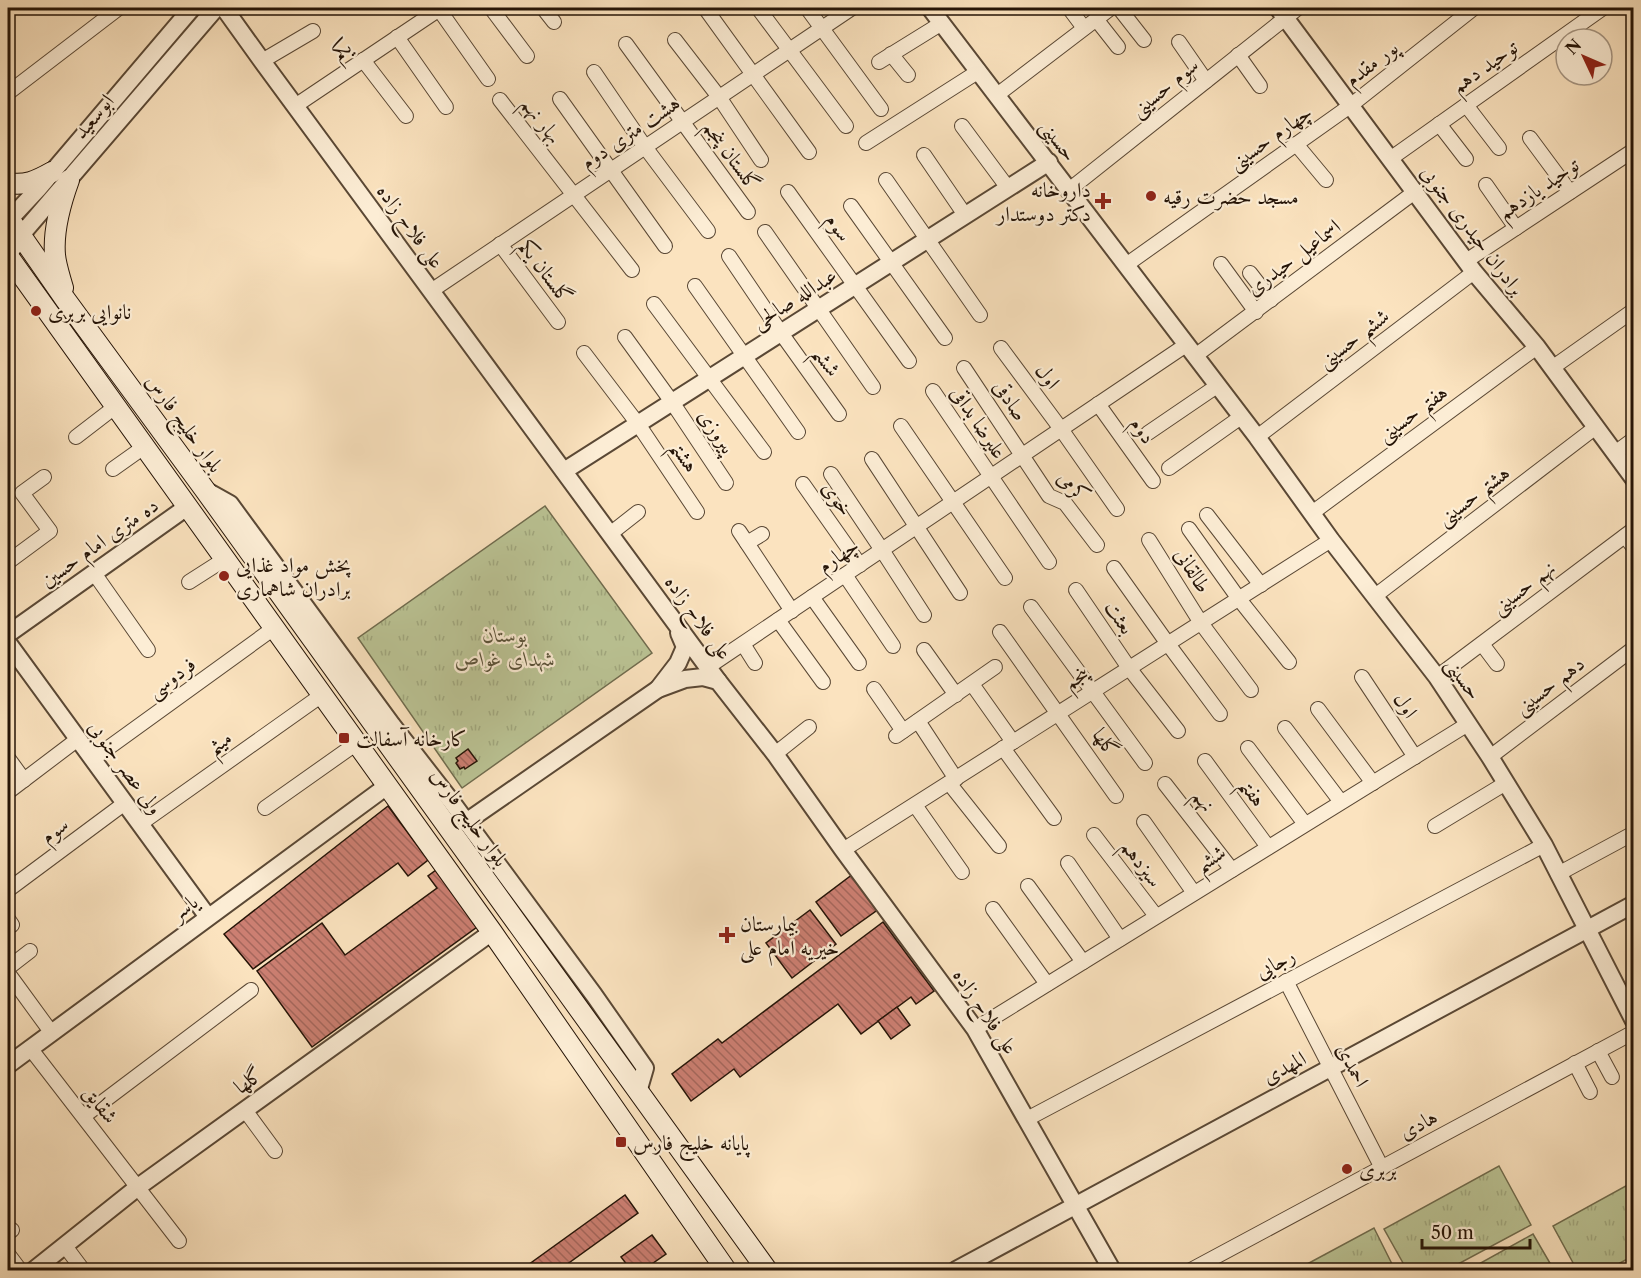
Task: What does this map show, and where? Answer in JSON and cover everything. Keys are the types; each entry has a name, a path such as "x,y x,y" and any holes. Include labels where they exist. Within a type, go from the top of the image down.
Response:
{"main road":[{"path":"8,183 20,186 60,176 61,202 55,255 65,299"},
{"name":"بلوار خلیج فارس","path":"11,223 767,1270"},
{"path":"8,255 492,932 726,1270"}],"street":[{"path":"8,93 119,8"},
{"name":"ابوسعید","path":"60,176 192,8"},
{"name":"ابوسعید","path":"8,255 11,223 60,176 216,8"},
{"name":"علی فلاح زاده","path":"224,8 718,681 775,754 975,1029 1112,1270"},
{"path":"439,8 488,79"},
{"name":"یکم","path":"295,106 439,8"},
{"path":"491,8 527,56"},
{"path":"543,8 554,22"},
{"path":"705,8 809,152"},
{"path":"758,8 846,126"},
{"path":"807,8 881,109"},
{"name":"هشت متری دوم","path":"431,291 852,8"},
{"name":"حسینی","path":"930,8 1049,162 1257,437 1331,540 1437,677 1544,845 1634,1021"},
{"path":"1069,8 1084,28"},
{"path":"997,95 1111,8"},
{"path":"1119,8 1144,40"},
{"name":"پور مقدم","path":"1350,106 1474,8"},
{"name":"توحید دهم","path":"1390,159 1603,8"},
{"name":"برادران حیدری جنوبی","path":"1287,11 1350,106 1470,266 1537,347 1634,479"},
{"name":"سوم حسینی","path":"1069,190 1238,55 1287,11"},
{"path":"1096,19 1118,47"},
{"path":"908,75 885,58 942,23"},
{"path":"262,61 313,31"},
{"path":"397,37 446,107"},
{"path":"675,40 719,97 761,160"},
{"path":"1179,42 1206,81"},
{"name":"گلستان پنجم","path":"626,44 748,212"},
{"path":"1238,55 1260,86"},
{"path":"363,60 406,116"},
{"path":"866,143 979,71"},
{"path":"594,72 645,147 708,231"},
{"path":"560,99 665,246"},
{"name":"بهار نهم","path":"500,100 632,270"},
{"path":"1466,105 1499,148"},
{"name":"چهارم حسینی","path":"1126,265 1350,106"},
{"path":"1439,124 1466,159"},
{"path":"962,126 1008,188"},
{"path":"1530,138 1570,192"},
{"path":"1296,144 1326,180"},
{"name":"توحید یازدهم","path":"1470,266 1516,228 1634,150"},
{"path":"924,155 965,215"},
{"name":"عبدالله صالحی","path":"564,471 1049,162"},
{"path":"886,180 980,315"},
{"path":"1486,185 1516,228"},
{"name":"سوم","path":"788,192 909,361"},
{"name":"اسماعیل حیدری","path":"1190,351 1256,312 1416,192"},
{"path":"851,207 945,338"},
{"path":"765,232 873,387"},
{"name":"گلستان یکم","path":"500,244 558,322"},
{"name":"ششم","path":"729,256 839,414"},
{"path":"1221,264 1256,312"},
{"name":"ششم حسینی","path":"1257,437 1470,266"},
{"path":"1250,273 1271,300"},
{"path":"695,286 798,432"},
{"path":"654,304 764,452"},
{"path":"1552,368 1634,310"},
{"name":"پیروزی","path":"625,337 726,483"},
{"name":"هفتم حسینی","path":"1312,513 1537,347"},
{"name":"اول","path":"1001,348 1117,509"},
{"name":"چهارم","path":"708,667 1061,429 1190,351"},
{"name":"هشتم","path":"584,353 638,424 697,512"},
{"name":"صادقی","path":"964,368 1022,456"},
{"path":"1148,433 1217,386"},
{"name":"علیرضا بداقی","path":"933,391 991,477"},
{"name":"دوم","path":"1098,405 1153,481"},
{"path":"76,437 115,407"},
{"path":"1169,468 1241,417"},
{"path":"902,426 1005,578"},
{"name":"هشتم حسینی","path":"1375,596 1596,427"},
{"path":"1615,453 1634,439"},
{"path":"113,470 144,447"},
{"name":"کرمی","path":"1022,456 1049,496 1065,503 1097,545"},
{"path":"872,459 960,593"},
{"path":"831,474 924,615"},
{"path":"8,562 50,531 22,493 44,477"},
{"path":"991,477 1049,562"},
{"name":"خوی","path":"803,484 860,565"},
{"path":"205,490 230,504 594,995 645,1068 638,1092"},
{"name":"ده متری امام حسین","path":"8,634 187,507"},
{"path":"610,534 638,512"},
{"path":"1207,515 1261,585"},
{"path":"1189,529 1289,663"},
{"path":"1629,533 1634,548"},
{"name":"نهم حسینی","path":"1437,677 1629,533"},
{"path":"762,534 743,537 792,611"},
{"name":"طالقانی","path":"1149,540 1201,622 1251,690"},
{"name":"پنجم","path":"843,850 1331,540"},
{"path":"189,582 225,559"},
{"path":"1114,568 1220,714"},
{"path":"94,573 148,650"},
{"path":"845,575 893,646"},
{"name":"بعثت","path":"1076,590 1129,668 1178,731"},
{"path":"812,597 858,663"},
{"path":"1031,607 1145,763"},
{"path":"778,620 823,682"},
{"path":"658,689 678,663 685,647 676,623"},
{"name":"فردوسی","path":"93,759 274,628"},
{"name":"گلها","path":"1000,632 1116,796"},
{"name":"ولی عصر جنوبی","path":"8,643 208,917"},
{"path":"743,644 755,663"},
{"path":"1482,644 1497,664"},
{"name":"دهم حسینی","path":"1490,757 1634,648"},
{"path":"924,650 956,695"},
{"path":"874,689 899,734 995,668"},
{"path":"466,822 658,689 685,679 703,677 718,681"},
{"name":"اول","path":"1362,677 1414,757"},
{"path":"972,684 1054,818"},
{"name":"میثم","path":"140,824 322,695"},
{"path":"1318,709 1373,783"},
{"path":"918,721 952,781 999,846"},
{"name":"ششم","path":"975,1029 1468,724"},
{"path":"775,754 809,727"},
{"path":"1285,728 1341,802"},
{"path":"8,792 78,739"},
{"path":"265,808 357,743"},
{"path":"1248,748 1305,824"},
{"path":"8,758 24,780"},
{"name":"هفتم","path":"1205,761 1268,847"},
{"path":"1435,825 1506,783"},
{"name":"نهم","path":"1165,784 1232,870"},
{"name":"یاسر","path":"8,1065 387,786"},
{"name":"سوم","path":"8,890 125,803"},
{"path":"915,805 962,872"},
{"path":"1144,822 1194,893"},
{"path":"1558,874 1634,833"},
{"name":"سیزدهم","path":"1094,835 1156,916"},
{"name":"رجایی","path":"1027,1119 1544,845"},
{"path":"1068,863 1120,939"},
{"path":"1028,886 1083,962"},
{"name":"المهدی","path":"956,1270 1634,904"},
{"path":"993,909 1047,984"},
{"name":"گلها","path":"34,1270 138,1186 492,932"},
{"path":"30,951 8,975 51,1032"},
{"name":"احمدی","path":"1286,981 1382,1168"},
{"path":"84,1116 163,1047 251,990"},
{"name":"هادی","path":"1191,1270 1634,1032"},
{"name":"شقایق","path":"30,1048 179,1241"},
{"path":"1598,1051 1612,1077"},
{"path":"1575,1063 1590,1092"},
{"path":"245,1110 275,1151"},
{"path":"65,1246 83,1270"},
{"path":"8,1254 20,1270"}],"green space":[{"name":"بوستان شهدای غواص","path":"545,506 652,653 462,788 358,638"},
{"path":"1499,1166 1531,1225 1447,1270 1407,1270 1384,1229"},
{"path":"1633,1182 1633,1256 1607,1270 1577,1270 1553,1226"},
{"path":"1374,1228 1395,1270 1296,1270"},
{"path":"1533,1234 1554,1270 1468,1270"}],"building":[{"path":"468,749 477,761 465,769 464,767 460,769 456,758"},
{"path":"388,806 428,860 408,876 398,863 253,969 224,934"},
{"path":"436,870 477,927 312,1047 257,971 322,923 345,955 437,888 428,876"},
{"path":"857,871 883,906 841,936 816,902"},
{"path":"810,910 836,944 792,978 766,943"},
{"path":"883,922 934,991 916,1004 911,997 861,1034 838,1004 740,1077 734,1069 691,1101 672,1074 718,1039 722,1043"},
{"path":"897,1007 910,1025 891,1039 878,1021"},
{"path":"625,1195 638,1213 559,1270 521,1270"},
{"path":"652,1235 666,1254 643,1270 631,1270 621,1257"}],"place":[{"name":"مسجد حضرت رقیه","path":"1151,196"},
{"name":"داروخانه دکتر دوستدار","path":"1103,201"},
{"name":"نانوایی بربری","path":"36,311"},
{"name":"پخش مواد غذایی برادران شاهماری","path":"224,576"},
{"name":"کارخانه آسفالت","path":"344,738"},
{"name":"بیمارستان خیریه امام علی","path":"727,935"},
{"name":"پایانه خلیج فارس","path":"621,1142"},
{"name":"بربری","path":"1347,1169"}]}
